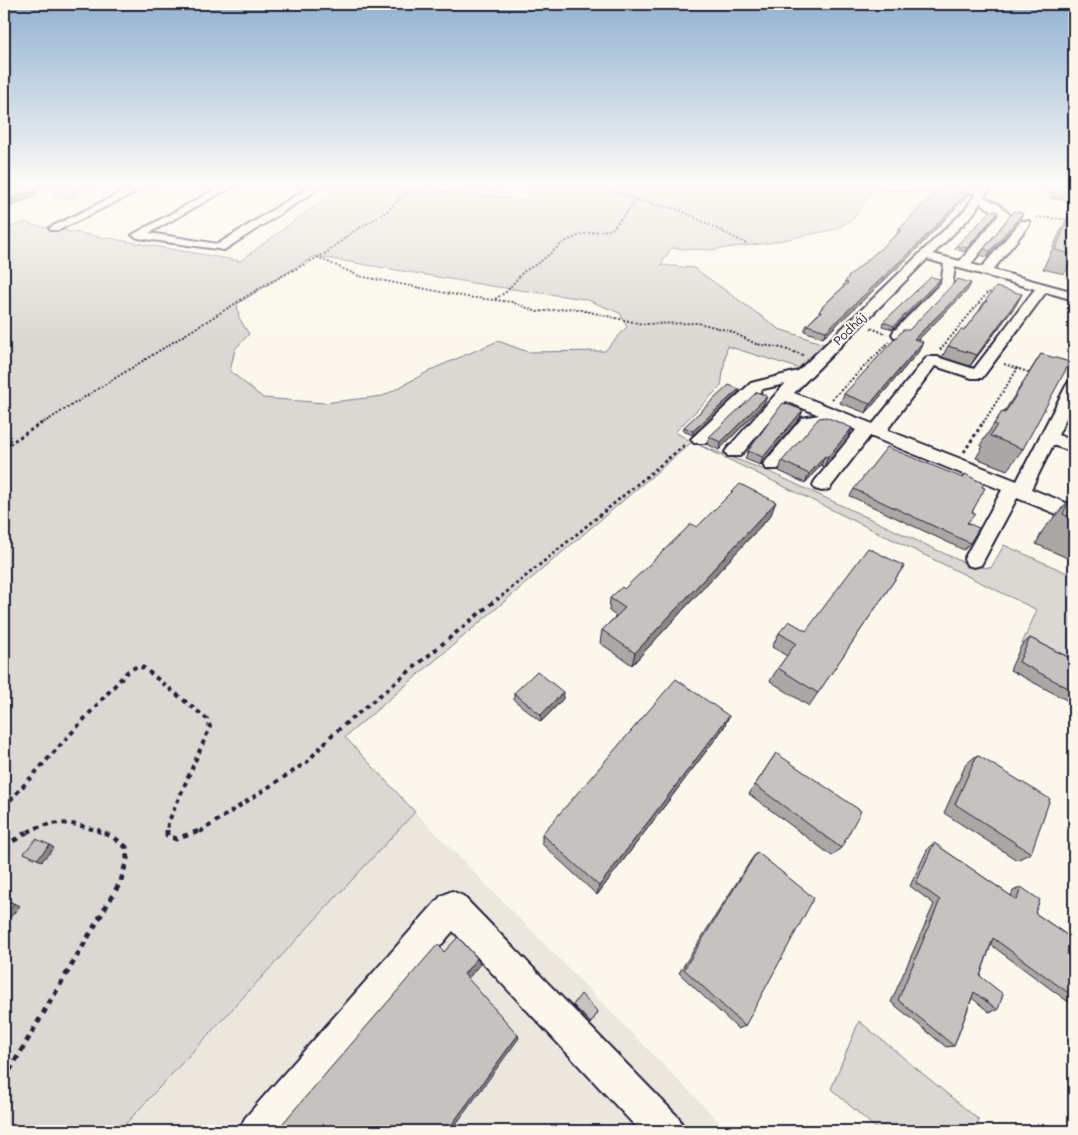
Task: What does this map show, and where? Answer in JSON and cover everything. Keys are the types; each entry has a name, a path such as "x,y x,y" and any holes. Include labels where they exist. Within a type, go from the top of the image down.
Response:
{"street":[{"path":"151,237 220,248 237,237"},
{"name":"Podháj","path":"734,452 783,394 943,237"},
{"path":"895,335 947,284 956,263 983,237"},
{"path":"985,271 1014,237"},
{"path":"925,255 1074,296"},
{"path":"822,485 932,360 973,381 1043,287"},
{"path":"700,439 757,386 805,373"},
{"path":"1012,488 1023,487 1048,437 1070,403 1074,386"},
{"path":"783,394 871,430 927,460 956,464 1074,514"},
{"path":"772,466 808,422 829,413"},
{"path":"1048,437 1074,447"},
{"path":"974,559 1012,488"},
{"path":"258,1131 452,906 666,1131"}],"path":[{"path":"4,447 265,285 326,253 346,237"},
{"path":"495,299 506,292 523,272 540,262 564,242 576,237"},
{"path":"733,237 747,244"},
{"path":"317,257 359,276 467,297 495,299 542,313 572,308 642,324 698,323 730,331 756,344 820,358"},
{"path":"932,360 988,292 1030,304"},
{"path":"829,413 895,335 855,323"},
{"path":"989,359 1036,374"},
{"path":"956,464 1018,368"},
{"path":"4,807 128,670 138,666 144,668 207,719 210,726 168,822 167,835 176,839 199,832 307,762 332,735 676,451 691,440 700,439"},
{"path":"4,847 34,828 53,822 79,824 118,839 126,847 127,858 121,881 4,1080"}],"shaded area":[{"path":"4,237 101,237 240,261 273,237 797,237 768,243 709,250 671,248 661,265 694,268 779,329 827,345 804,370 727,346 721,386 675,432 692,442 345,737 415,812 119,1131 4,1131","holes":["314,256 491,286 585,299 620,313 627,327 605,351 528,352 498,341 435,368 383,396 324,403 263,398 230,371 235,349 249,334 239,318 237,304"]},
{"path":"699,445 770,472 971,566 991,568 1004,545 1074,576 1074,673 1021,646 1037,610"},
{"path":"415,812 728,1131 120,1131"},
{"path":"859,1021 979,1120 976,1131 879,1131 831,1089"}],"building":[{"path":"894,237 925,237 826,331 807,325 821,312 819,311 822,307 848,283 845,282 849,276"},
{"path":"965,237 977,237 967,248 956,246"},
{"path":"994,237 1002,237 990,251 984,249"},
{"path":"1061,237 1074,237 1074,255 1055,250"},
{"path":"931,277 940,279 894,326 883,322"},
{"path":"958,279 971,283 914,339 923,342 870,404 844,394 903,330 909,330"},
{"path":"996,287 1022,294 977,355 948,346 961,330 964,330"},
{"path":"1041,354 1070,362 1023,449 990,436 997,425 994,424 1002,412 1005,413"},
{"path":"729,385 739,389 693,431 684,427"},
{"path":"757,392 767,396 721,442 709,437"},
{"path":"783,403 803,410 763,457 748,451"},
{"path":"826,417 852,428 828,457 825,456 809,474 782,461 819,418"},
{"path":"887,447 963,478 965,474 984,484 982,487 985,488 972,512 975,514 967,523 979,528 970,543 854,489"},
{"path":"740,484 776,502 635,653 602,630 625,608 610,598 622,587 624,589 691,524 697,527"},
{"path":"1069,500 1074,502 1074,519 1063,514"},
{"path":"868,548 904,566 818,693 778,668 796,643 779,633 789,621 806,631"},
{"path":"1030,638 1074,660 1074,691 1019,662"},
{"path":"537,671 563,692 541,715 514,693"},
{"path":"676,679 729,716 599,886 542,834"},
{"path":"776,753 861,811 841,848 755,785"},
{"path":"977,755 1050,799 1031,853 955,804"},
{"path":"36,839 50,845 37,859 24,853"},
{"path":"934,843 1017,900 1021,887 1040,900 1035,913 1074,940 1074,997 993,938 980,976 1003,994 998,1010 974,992 954,1046 898,1000 940,900 916,883"},
{"path":"757,852 814,898 745,1026 684,969"},
{"path":"4,899 14,904 4,916"},
{"path":"458,937 477,958 464,974 518,1035 447,1131 276,1131 438,944 444,952"},
{"path":"581,994 598,1012 591,1023 573,1005"}]}
